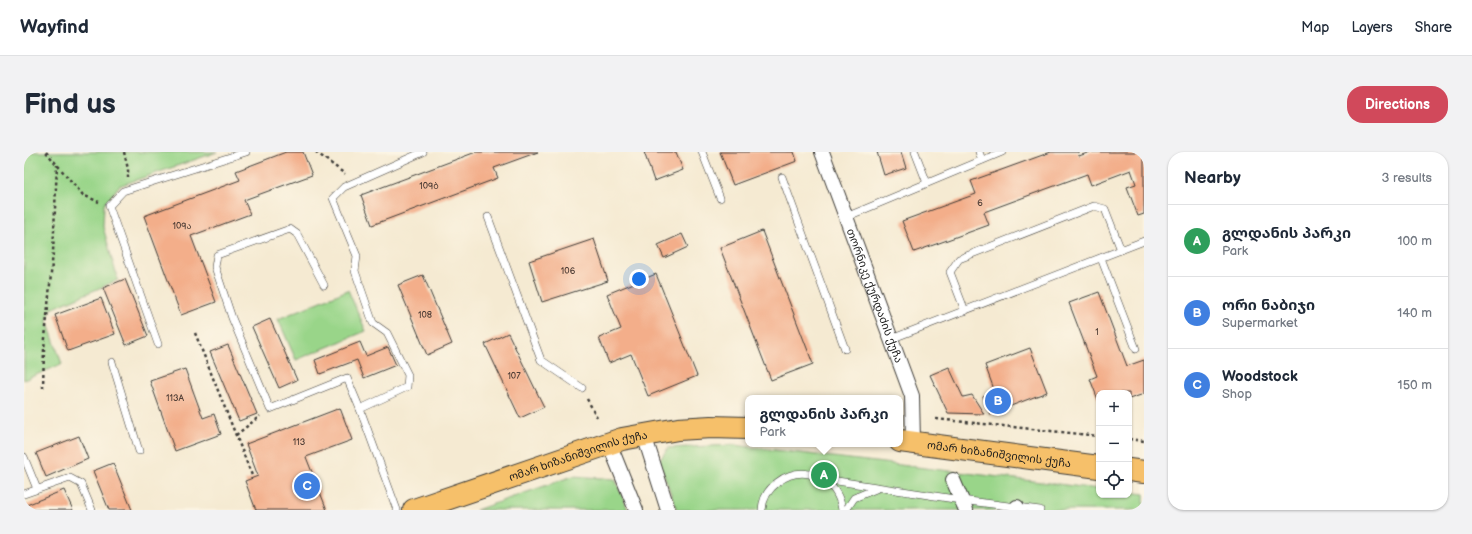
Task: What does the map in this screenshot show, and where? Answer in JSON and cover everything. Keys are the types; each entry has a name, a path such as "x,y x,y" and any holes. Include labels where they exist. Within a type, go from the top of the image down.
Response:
{"main road":[{"name":"ომარ ხიზანიშვილის ქუჩა","path":"414,510 609,443 678,429 711,427 745,428"},
{"name":"ომარ ხიზანიშვილის ქუჩა","path":"907,442 1096,467"},
{"path":"1132,470 1144,472"}],"street":[{"name":"თორნიკე ქურდაძის ქუჩა","path":"825,153 846,217 912,396 907,442"},
{"path":"644,435 668,510"},
{"path":"609,443 636,510"},
{"path":"953,480 964,505"}],"lane":[{"path":"158,344 109,206 123,191 246,152"},
{"path":"360,409 407,387 408,375 387,333 373,323 355,271 357,256 333,198 344,187 423,152"},
{"path":"702,152 720,198"},
{"path":"915,152 927,183"},
{"path":"979,152 982,160"},
{"path":"846,217 1002,152"},
{"path":"782,177 845,349"},
{"path":"964,310 950,272 959,259 1094,206 1105,209 1121,250"},
{"path":"488,217 541,360 582,388"},
{"path":"324,285 297,234 290,229 217,255 215,267 232,318 270,408 347,378 397,510"},
{"path":"891,339 1144,241"},
{"path":"1101,258 1136,349"},
{"path":"112,362 139,451"},
{"path":"24,457 37,489"},
{"path":"762,510 767,492 778,481 793,474 808,474 824,479 885,488 964,505 1040,510"},
{"path":"24,494 70,478 81,484 92,510"},
{"path":"824,479 834,489 841,502 842,510"},
{"path":"846,510 854,498 879,488 885,488"}],"path":[{"path":"46,152 83,195 109,206"},
{"path":"124,152 128,169 127,190"},
{"path":"316,152 355,182"},
{"path":"43,388 44,349 53,252 57,165"},
{"path":"195,333 253,478"},
{"path":"582,388 597,417"},
{"path":"236,435 270,408"},
{"path":"936,419 1096,436"},
{"path":"1132,439 1144,441"}],"green space":[{"path":"24,152 217,152 119,186 104,205 103,227 118,280 51,309 47,321 62,364 24,380"},
{"path":"348,290 366,331 296,360 278,319"},
{"path":"734,445 1096,489 1096,498 1132,498 1132,492 1144,494 1144,510 677,510 659,461 668,448"},
{"path":"573,476 615,479 628,510 476,510"}],"building":[{"path":"286,152 303,152 312,175 244,200 250,214 191,236 216,302 181,315 144,216 240,180 236,171"},
{"path":"476,152 538,152 494,168 498,178 372,225 361,195"},
{"path":"644,152 676,152 683,170 654,181"},
{"path":"720,152 794,152 797,161 733,185"},
{"path":"877,152 901,152 906,168 884,175"},
{"path":"1051,152 1078,152 1079,156 1090,152 1144,152 1144,214 1138,216 1127,187 1136,184 1131,170 1091,185 1087,174 984,212 989,225 914,252 902,221 976,194 971,181"},
{"path":"762,231 813,364 771,380 720,248"},
{"path":"682,234 688,247 664,258 658,245"},
{"path":"594,239 608,281 542,302 529,261"},
{"path":"656,274 697,376 648,396 631,354 609,363 599,338 621,329 607,294"},
{"path":"423,275 452,344 427,355 398,285"},
{"path":"125,279 148,336 126,345 103,288"},
{"path":"1099,292 1127,366 1144,360 1144,394 1132,398 1132,390 1096,390 1096,394 1090,379 1097,376 1069,303"},
{"path":"101,298 115,334 68,351 55,315"},
{"path":"270,319 297,380 279,388 252,327"},
{"path":"508,333 544,407 520,418 485,344"},
{"path":"360,342 366,356 388,347 396,365 364,378 357,360 320,374 315,360"},
{"path":"228,345 257,414 239,421 210,352"},
{"path":"1030,348 1047,392 990,414 983,396 995,392 985,365"},
{"path":"949,367 963,397 972,395 984,414 948,413 930,375"},
{"path":"185,369 203,418 214,414 221,434 175,451 150,381"},
{"path":"340,408 352,440 306,457 327,510 256,510 245,481 258,476 246,444"},
{"path":"79,436 88,459 46,477 36,453"},
{"path":"113,463 132,510 109,510 93,471"},
{"path":"64,490 73,510 24,510 24,506"}],"place":[{"name":"ორი ნაბიჯი","path":"998,401"},
{"name":"გლდანის პარკი","path":"824,475"},
{"name":"Woodstock","path":"307,486"}]}
